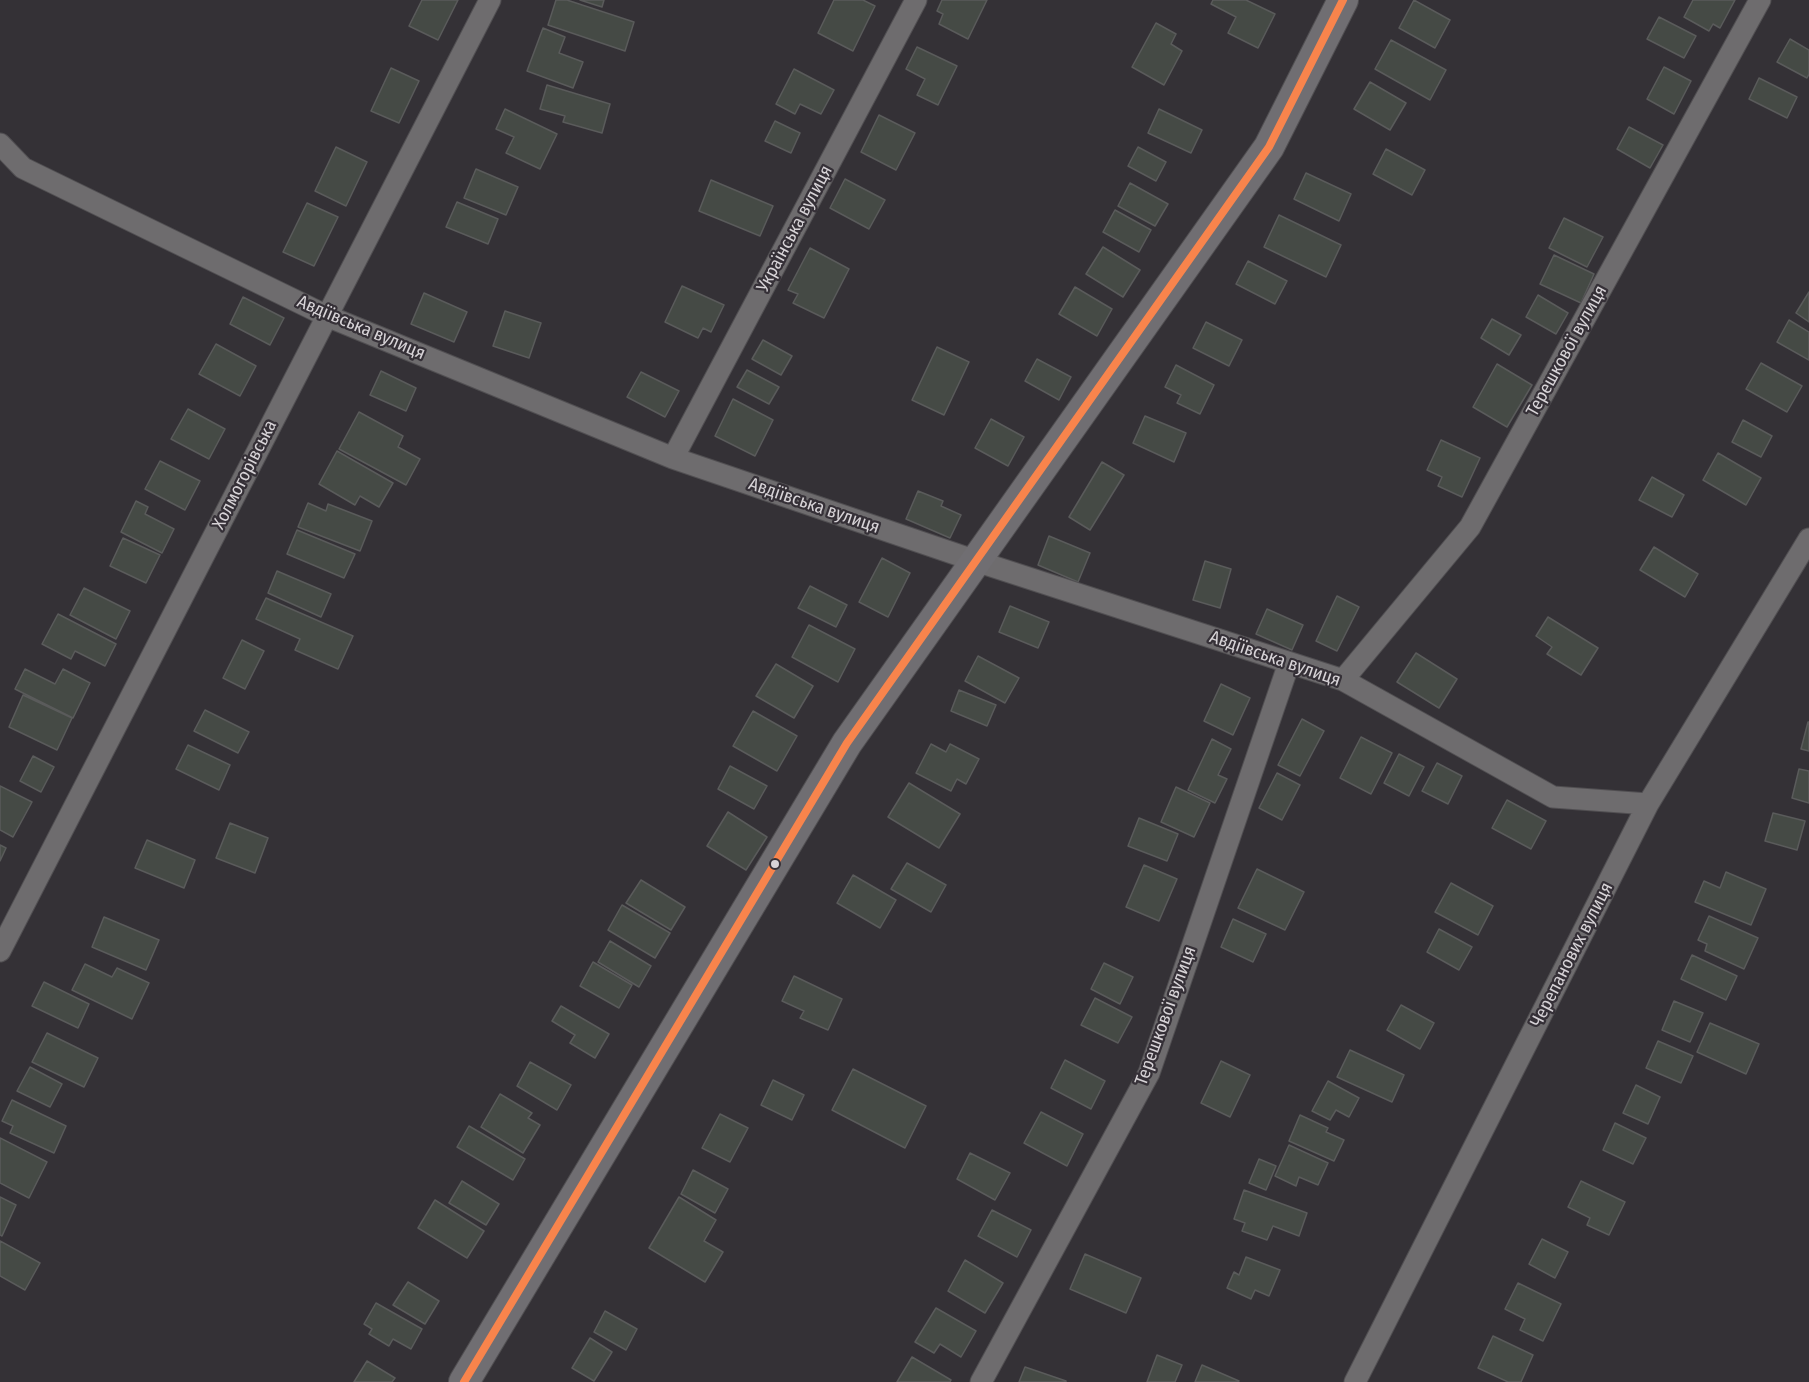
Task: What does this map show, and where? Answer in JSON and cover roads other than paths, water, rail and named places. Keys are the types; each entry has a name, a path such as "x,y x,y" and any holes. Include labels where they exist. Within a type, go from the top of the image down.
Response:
{"street":[{"name":"Холмогорівська","path":"0,951 490,0"},
{"name":"Українська вулиця","path":"673,458 916,0"},
{"path":"464,1382 847,743 1269,147 1343,0"},
{"name":"Терешкової вулиця","path":"1343,680 1470,527 1760,0"},
{"name":"Авдіївська вулиця","path":"0,144 23,168 327,316 673,458 976,561 1343,680 1553,797 1648,804"},
{"name":"Черепанових вулиця","path":"1355,1382 1648,804 1809,540"},
{"name":"Терешкової вулиця","path":"981,1382 1149,1073 1288,663"}]}
